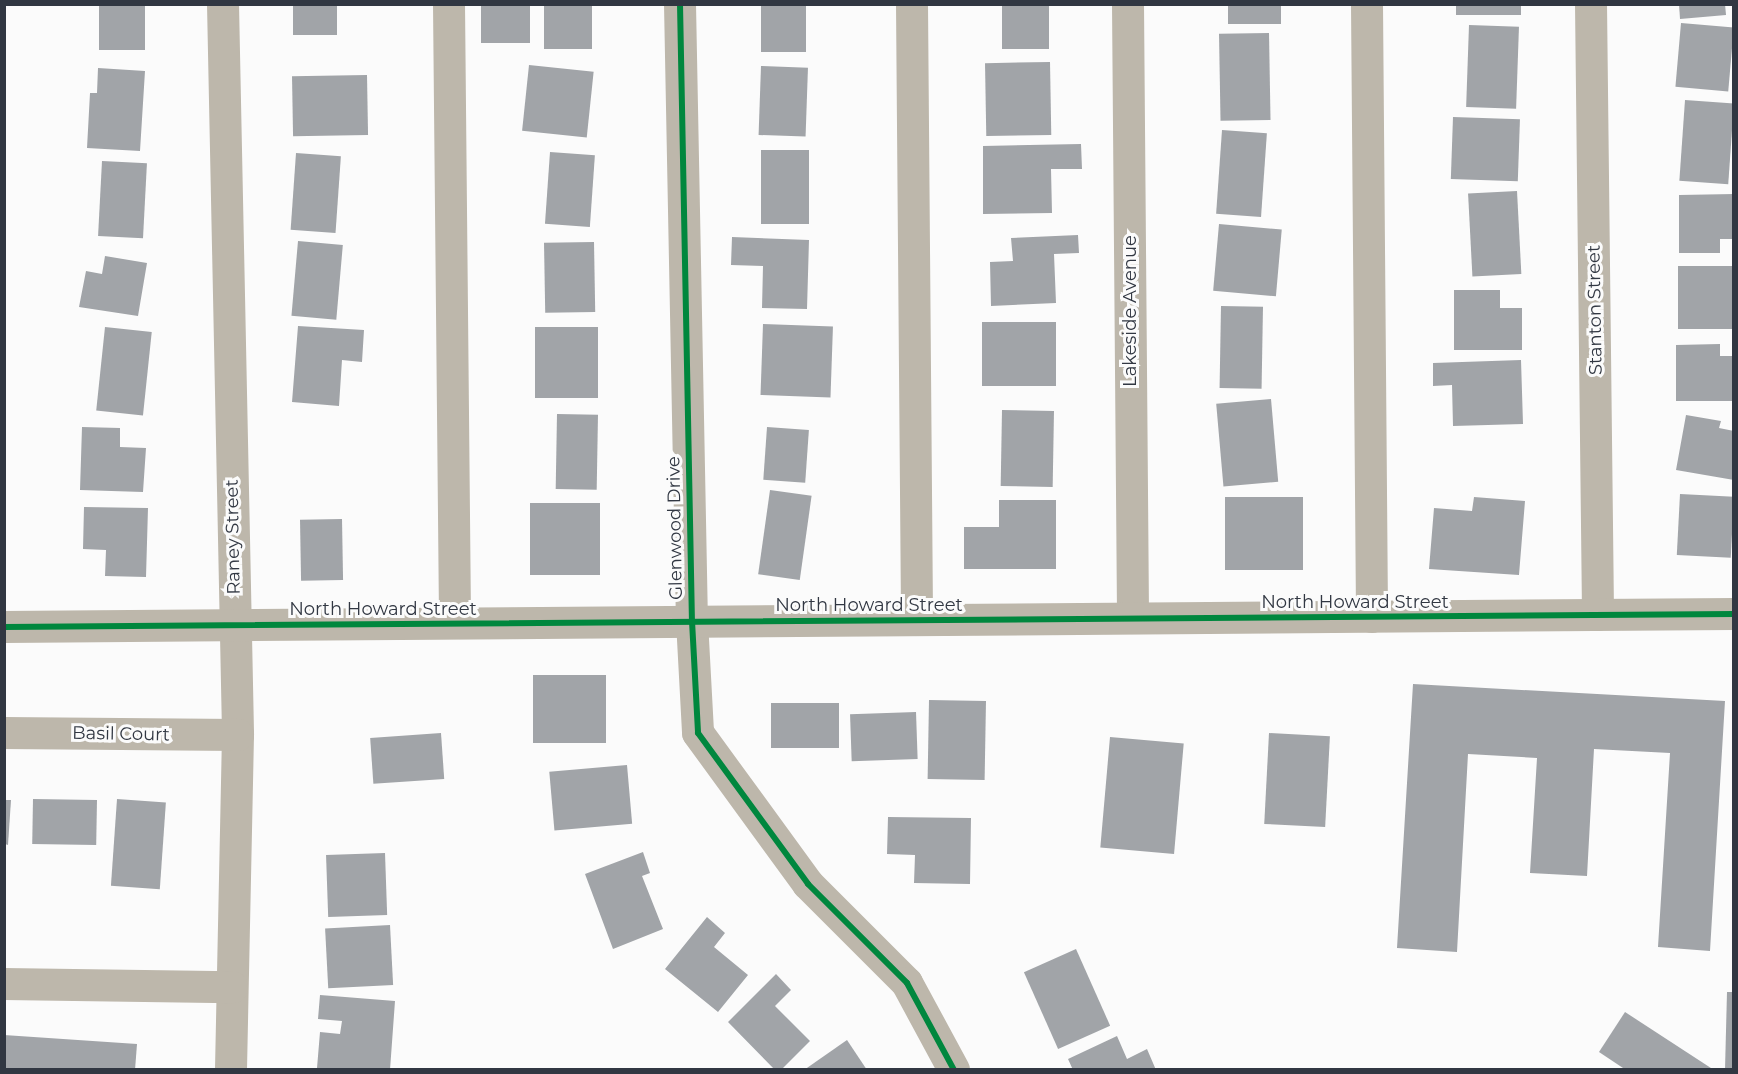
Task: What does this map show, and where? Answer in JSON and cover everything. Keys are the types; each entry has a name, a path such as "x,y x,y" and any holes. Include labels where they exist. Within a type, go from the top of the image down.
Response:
{"street":[{"name":"Raney Street","path":"223,4 238,735 231,1070"},
{"path":"449,4 455,623"},
{"name":"Glenwood Drive","path":"680,4 692,621 698,733 808,884 907,983 954,1070"},
{"path":"912,4 917,620"},
{"name":"Lakeside Avenue","path":"1128,4 1133,618"},
{"path":"1367,4 1372,616"},
{"name":"Stanton Street","path":"1591,4 1598,615"},
{"name":"North Howard Street","path":"4,627 1734,614"},
{"name":"Basil Court","path":"4,733 238,735"},
{"path":"4,984 232,987"}],"building":[{"path":"99,4 145,4 145,50 99,50"},
{"path":"293,4 337,4 337,35 293,35"},
{"path":"481,4 530,4 530,43 481,43"},
{"path":"544,4 592,4 592,49 544,49"},
{"path":"761,4 806,4 806,52 761,52"},
{"path":"1002,4 1049,4 1049,49 1002,49"},
{"path":"1228,4 1281,4 1281,24 1228,24"},
{"path":"1456,4 1521,4 1521,15 1456,15"},
{"path":"1679,4 1725,4 1726,15 1680,19"},
{"path":"1681,23 1734,28 1728,91 1675,87"},
{"path":"1469,25 1519,27 1516,109 1466,107"},
{"path":"1269,33 1271,120 1221,121 1219,34"},
{"path":"1050,62 1051,135 986,136 985,63"},
{"path":"529,65 594,72 587,137 522,131"},
{"path":"761,66 808,68 806,137 759,135"},
{"path":"98,68 145,71 140,151 87,148 90,93 97,93"},
{"path":"367,75 368,135 293,136 292,76"},
{"path":"1685,100 1734,103 1728,184 1679,181"},
{"path":"1453,117 1520,119 1518,181 1451,179"},
{"path":"1222,130 1267,133 1261,217 1216,214"},
{"path":"1081,144 1082,169 1051,169 1052,213 983,214 983,146"},
{"path":"761,150 809,150 809,224 761,224"},
{"path":"550,152 595,155 590,227 545,224"},
{"path":"296,153 341,156 336,233 291,230"},
{"path":"102,161 147,163 143,238 98,236"},
{"path":"1517,191 1521,274 1472,276 1468,194"},
{"path":"1734,194 1734,239 1720,239 1720,253 1679,253 1679,195"},
{"path":"1219,224 1282,229 1276,296 1213,291"},
{"path":"1078,235 1079,253 1054,254 1056,303 991,306 990,262 1013,261 1011,238"},
{"path":"732,237 809,240 807,309 762,308 763,266 731,265"},
{"path":"298,241 343,245 336,320 291,316"},
{"path":"594,242 595,312 545,313 544,243"},
{"path":"105,256 147,263 138,316 79,307 86,271 102,274"},
{"path":"1678,266 1734,266 1734,329 1678,329"},
{"path":"1454,290 1500,290 1500,308 1522,308 1522,350 1454,350"},
{"path":"1221,306 1263,307 1262,389 1220,388"},
{"path":"982,322 1056,322 1056,386 982,386"},
{"path":"763,324 833,326 830,397 761,395"},
{"path":"298,326 364,330 362,362 342,360 339,406 292,402"},
{"path":"105,327 152,332 143,415 96,411"},
{"path":"535,327 598,327 598,398 535,398"},
{"path":"1720,344 1720,356 1734,356 1734,401 1676,401 1676,345"},
{"path":"1521,360 1523,424 1453,426 1452,385 1433,386 1433,363"},
{"path":"1271,399 1278,482 1223,486 1216,404"},
{"path":"1002,410 1054,411 1053,487 1001,486"},
{"path":"557,414 598,415 597,490 556,489"},
{"path":"1686,415 1721,421 1719,428 1734,431 1734,480 1676,470"},
{"path":"82,427 120,428 120,447 146,448 143,492 80,490"},
{"path":"767,427 809,430 805,483 763,480"},
{"path":"770,490 812,496 800,580 758,574"},
{"path":"1680,494 1734,497 1731,558 1677,555"},
{"path":"1225,497 1303,497 1303,570 1225,570"},
{"path":"1474,497 1525,501 1519,575 1429,569 1434,508 1472,511"},
{"path":"999,500 1056,500 1056,569 964,569 964,527 999,527"},
{"path":"530,503 600,503 600,575 530,575"},
{"path":"84,507 148,508 146,577 105,576 106,550 83,549"},
{"path":"342,519 343,580 301,581 300,520"},
{"path":"533,675 606,675 606,743 533,743"},
{"path":"1413,684 1725,701 1710,951 1658,947 1670,753 1594,749 1587,876 1530,873 1537,758 1468,754 1457,952 1397,948"},
{"path":"929,700 986,701 985,780 928,779"},
{"path":"771,703 839,703 839,748 771,748"},
{"path":"916,712 918,759 852,761 850,714"},
{"path":"441,733 444,779 373,784 370,738"},
{"path":"1269,733 1330,736 1325,827 1264,824"},
{"path":"1110,737 1184,743 1174,854 1100,848"},
{"path":"627,765 632,824 554,831 549,772"},
{"path":"33,799 97,800 96,845 32,844"},
{"path":"117,799 166,802 160,889 111,886"},
{"path":"5,800 11,800 8,845 5,844"},
{"path":"888,817 971,818 970,884 914,883 915,855 887,854"},
{"path":"643,852 650,873 642,876 663,929 613,949 585,874"},
{"path":"385,853 387,915 328,917 326,855"},
{"path":"707,917 725,933 714,947 748,975 718,1012 665,969"},
{"path":"390,925 393,985 328,988 325,928"},
{"path":"1076,949 1110,1026 1058,1049 1024,972"},
{"path":"776,974 791,990 775,1006 810,1041 781,1070 775,1070 728,1022"},
{"path":"1727,992 1734,992 1734,1070 1725,1070"},
{"path":"320,995 395,1001 390,1070 317,1068 320,1032 340,1034 342,1021 318,1019"},
{"path":"1625,1012 1714,1070 1626,1070 1599,1052"},
{"path":"4,1035 137,1044 135,1070 4,1070"},
{"path":"1117,1036 1127,1059 1147,1049 1156,1070 1073,1070 1068,1059"},
{"path":"847,1040 867,1070 804,1070"}],"cycle path":[{"path":"680,4 692,621 698,733 808,884 907,983 954,1070"},
{"path":"4,627 1734,614"}]}
